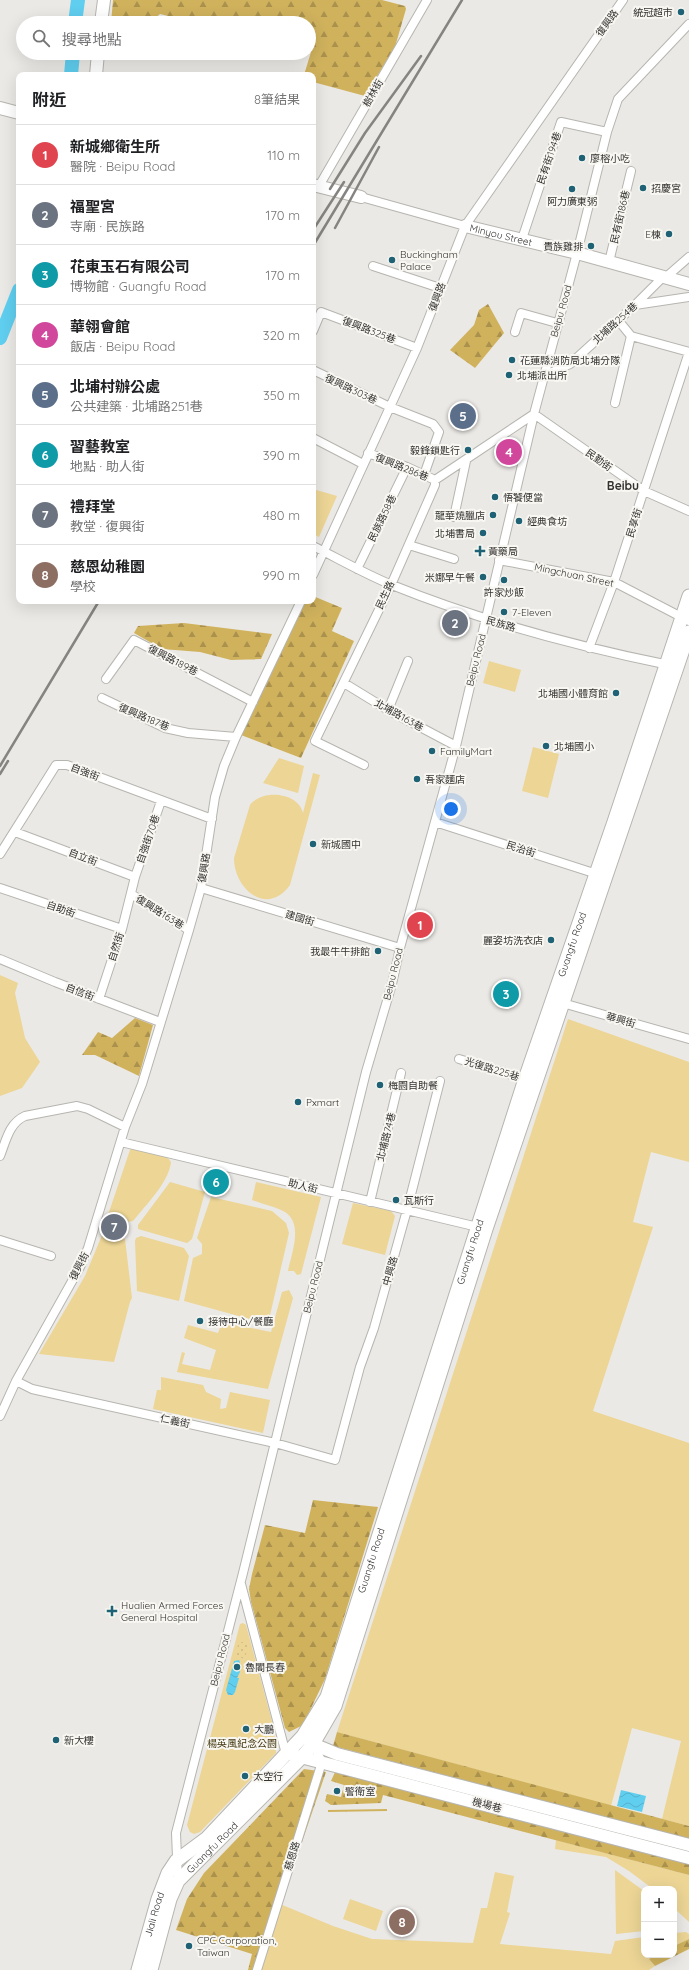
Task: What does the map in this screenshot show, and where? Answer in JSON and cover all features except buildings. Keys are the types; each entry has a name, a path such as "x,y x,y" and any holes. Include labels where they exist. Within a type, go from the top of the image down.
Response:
{"main road":[{"name":"Guangfu Road","path":"481,1228 672,666 686,619 689,596"},
{"name":"Guangfu Road","path":"672,666 689,632"},
{"name":"Guangfu Road","path":"178,1881 302,1757 308,1740 335,1706 525,1079 558,1002"},
{"name":"Guangfu Road","path":"176,1861 207,1838 286,1754 308,1740"},
{"name":"Jiali Road","path":"138,1970 163,1882 176,1861"},
{"name":"Jiali Road","path":"151,1970 170,1899 178,1881"}],"street":[{"path":"102,16 104,0"},
{"name":"樹林街","path":"316,186 427,0"},
{"name":"復興路","path":"316,568 417,348 465,226 623,0"},
{"name":"Beipu Road","path":"178,1881 176,1833 275,1443 285,1396 366,1072 392,984 400,948 456,746 534,414 577,253 607,132 618,99 689,24"},
{"path":"96,72 97,60"},
{"path":"0,108 16,112"},
{"name":"民有街194巷","path":"522,240 561,122 607,132"},
{"name":"民有街186巷","path":"609,262 631,171"},
{"name":"Minyou Street","path":"316,186 465,226 577,253 689,284"},
{"name":"北埔路254巷","path":"544,376 570,364 663,278 689,257"},
{"path":"373,266 440,288"},
{"path":"635,305 689,297"},
{"name":"復興路325巷","path":"316,324 321,312 417,348"},
{"path":"515,332 521,313 557,324"},
{"path":"618,320 631,336 689,352"},
{"path":"616,403 631,336"},
{"name":"民享街","path":"590,648 614,582 689,352"},
{"name":"復興路303巷","path":"316,371 390,407 433,424 438,432 424,475"},
{"path":"435,480 466,461 534,414"},
{"name":"民勤街","path":"534,414 644,491 689,511"},
{"path":"316,440 363,464"},
{"name":"復興路286巷","path":"368,454 407,467 435,480"},
{"path":"454,517 466,461"},
{"name":"民族路58巷","path":"358,569 407,467"},
{"name":"民生路","path":"364,766 315,741 391,585 435,480"},
{"path":"408,545 454,558"},
{"name":"民族路","path":"316,547 391,585 486,620 590,648 672,666"},
{"name":"Mingchuan Street","path":"499,560 614,582 686,619"},
{"name":"復興路","path":"121,1142 125,1127 142,1084 201,888 215,797 224,766 236,737 300,604"},
{"name":"復興路189巷","path":"106,678 134,640 253,702"},
{"path":"388,710 408,661"},
{"name":"北埔路163巷","path":"344,682 388,710 456,746"},
{"name":"復興路187巷","path":"102,698 165,728 188,733 236,737"},
{"name":"自強街","path":"0,854 16,832 56,765 67,765 161,801 212,818"},
{"name":"自強街70巷","path":"135,877 161,801"},
{"name":"民治街","path":"435,822 601,875"},
{"name":"自立街","path":"16,832 135,877"},
{"path":"131,894 135,877"},
{"name":"自助街","path":"0,888 122,929"},
{"name":"建國街","path":"201,888 400,948"},
{"name":"自然街","path":"99,999 122,929 131,894"},
{"name":"復興路163巷","path":"131,894 189,930"},
{"name":"自信街","path":"0,959 160,1022"},
{"name":"華興街","path":"558,1002 689,1039"},
{"name":"光復路225巷","path":"459,1059 525,1079"},
{"name":"北埔路74巷","path":"370,1202 401,1073"},
{"name":"中興路","path":"334,1460 360,1367 374,1328 407,1210 440,1082"},
{"path":"0,1156 13,1125 18,1119 25,1116 77,1106 88,1109 125,1127"},
{"name":"助人街","path":"121,1142 481,1228"},
{"name":"復興街","path":"0,1416 16,1381 80,1267 88,1248 121,1142"},
{"path":"0,1240 51,1256"},
{"name":"仁義街","path":"16,1381 32,1389 275,1443 334,1460"},
{"path":"240,1583 286,1754"},
{"path":"308,1740 322,1762"},
{"name":"機場巷","path":"308,1740 374,1770 689,1858"},
{"name":"機場巷","path":"286,1754 322,1762 374,1770 689,1845"},
{"name":"慈恩路","path":"256,1970 322,1762"}],"green space":[{"path":"113,0 382,0 405,6 406,9 395,47 365,96 316,83 316,72 305,72 309,60 316,60 316,16 168,16 160,14 158,16 112,16"},
{"path":"488,304 504,333 475,368 450,350 474,325 479,310"},
{"path":"316,490 337,496 319,537 316,536"},
{"path":"316,597 342,608 332,631 354,641 301,758 241,735 304,604 316,604"},
{"path":"184,623 272,634 261,659 231,660 200,652 162,649 134,633 138,626"},
{"path":"489,661 521,670 515,692 483,683"},
{"path":"533,747 559,754 548,798 522,791"},
{"path":"279,758 304,766 298,793 263,783"},
{"path":"313,773 320,775 290,885 281,894 272,899 262,899 253,895 246,889 240,880 235,869 234,858 250,805 263,797 279,795 294,801 300,806 303,813"},
{"path":"0,975 18,983 15,993 25,1038 40,1062 22,1088 0,1096"},
{"path":"135,1018 153,1025 139,1076 95,1055 82,1055 98,1032 112,1038"},
{"path":"568,1019 689,1062 689,1162 651,1152 633,1222 653,1227 593,1411 689,1443 689,1826 662,1819 681,1741 632,1728 611,1806 337,1732"},
{"path":"131,1147 167,1157 171,1162 162,1185 133,1221 127,1222 108,1215"},
{"path":"170,1182 205,1192 192,1239 187,1243 138,1229 138,1225"},
{"path":"256,1182 321,1197 301,1274 297,1275 294,1271 288,1271 295,1240 294,1224 291,1217 281,1210 252,1200"},
{"path":"211,1197 272,1211 286,1223 289,1233 268,1324 184,1301 193,1258 202,1254 202,1244 197,1238"},
{"path":"353,1203 391,1211 395,1216 385,1255 342,1244"},
{"path":"103,1233 125,1239 132,1298 114,1362 39,1354 85,1276"},
{"path":"141,1236 184,1248 189,1256 179,1301 137,1291 135,1241 136,1238"},
{"path":"289,1290 293,1298 268,1389 177,1372 182,1352 185,1353 182,1364 210,1370 216,1350 184,1338 188,1325 218,1333 222,1322 271,1332 282,1292"},
{"path":"161,1377 203,1385 206,1392 221,1399 220,1409 226,1408 230,1392 270,1400 263,1433 153,1409 157,1390 161,1390"},
{"path":"313,1500 378,1507 325,1679 303,1725 289,1732 285,1728 251,1602 249,1589 265,1525 305,1533"},
{"name":"楊英風紀念公園","path":"243,1623 246,1625 274,1729 276,1753 200,1832 194,1834 190,1832 187,1825 240,1624"},
{"path":"241,1642 245,1642 248,1645 245,1659 235,1656 238,1645"},
{"path":"337,1732 689,1826 689,1839 333,1746"},
{"path":"304,1769 326,1772 258,1970 248,1970 252,1954 176,1930 187,1899 204,1873"},
{"path":"336,1770 689,1862 689,1875 383,1795 381,1803 331,1805 325,1801 327,1794 341,1797 344,1785 331,1781"},
{"path":"387,1809 387,1811 328,1812 328,1810"},
{"path":"556,1840 689,1875 689,1922 677,1911 677,1886 649,1886 629,1871 606,1857 555,1849"},
{"path":"615,1870 641,1889 641,1931 616,1934"},
{"path":"495,1872 514,1876 507,1912 510,1913 500,1944 611,1954 615,1941 641,1937 641,1958 651,1958 649,1959 655,1966 649,1970 258,1970 280,1904 333,1926 372,1939 473,1943 481,1908 487,1908"},
{"path":"350,1899 383,1911 376,1931 343,1919"},
{"path":"686,1932 689,1934 689,1939 677,1945 677,1933"},
{"path":"689,1939 689,1949 677,1955 677,1945"},
{"path":"651,1958 671,1958 655,1966 649,1959"}],"water":[{"path":"239,1660 240,1662 238,1667 240,1672 237,1678 239,1678 235,1692 233,1695 228,1695 226,1690 234,1661"},
{"path":"621,1790 646,1796 642,1812 617,1806"}],"waterway":[{"path":"76,16 78,0"},
{"path":"71,72 72,60"},
{"path":"0,338 16,298"}],"railway":[{"path":"316,241 462,0"},
{"path":"330,189 365,133 421,56"},
{"path":"335,228 379,147"},
{"path":"316,225 344,182"},
{"path":"0,766 97,604"},
{"path":"0,774 8,761"}],"place":[{"name":"統冠超市","path":"681,12"},
{"name":"廖榕小吃","path":"582,158"},
{"name":"招慶宮","path":"643,188"},
{"name":"阿力廣東粥","path":"572,189"},
{"name":"E棟","path":"669,234"},
{"name":"貴族雞排","path":"591,246"},
{"name":"Buckingham Palace","path":"392,260"},
{"name":"花蓮縣消防局北埔分隊","path":"512,360"},
{"name":"北埔派出所","path":"509,375"},
{"name":"北埔村辦公處","path":"463,416"},
{"name":"毅鋒鎖匙行","path":"468,450"},
{"name":"華翎會館","path":"509,452"},
{"name":"悟饕便當","path":"495,497"},
{"name":"龍華燒臘店","path":"493,515"},
{"name":"經典食坊","path":"519,521"},
{"name":"北埔書局","path":"483,533"},
{"name":"黃藥局","path":"480,551"},
{"name":"米娜早午餐","path":"483,577"},
{"name":"許家炒飯","path":"504,580"},
{"name":"7-Eleven","path":"504,612"},
{"name":"福聖宮","path":"455,623"},
{"name":"北埔國小體育館","path":"616,693"},
{"name":"北埔國小","path":"546,746"},
{"name":"FamilyMart","path":"432,751"},
{"name":"吾家麵店","path":"417,779"},
{"name":"新城國中","path":"313,844"},
{"name":"新城鄉衛生所","path":"420,925"},
{"name":"麗姿坊洗衣店","path":"551,940"},
{"name":"我最牛牛排館","path":"378,951"},
{"name":"花東玉石有限公司","path":"506,994"},
{"name":"梅園自助餐","path":"380,1085"},
{"name":"Pxmart","path":"298,1102"},
{"name":"習藝教室","path":"216,1182"},
{"name":"瓦斯行","path":"396,1200"},
{"name":"禮拜堂","path":"114,1227"},
{"name":"接待中心/餐廳","path":"200,1321"},
{"name":"Hualien Armed Forces General Hospital","path":"112,1611"},
{"name":"魯閣長春","path":"237,1667"},
{"name":"大鵬","path":"246,1729"},
{"name":"新大樓","path":"56,1740"},
{"name":"太空行","path":"245,1776"},
{"name":"警衛室","path":"337,1791"},
{"name":"慈恩幼稚園","path":"402,1922"},
{"name":"CPC Corporation, Taiwan","path":"189,1946"}],"district":[{"name":"Beibu","path":"623,485"}]}
